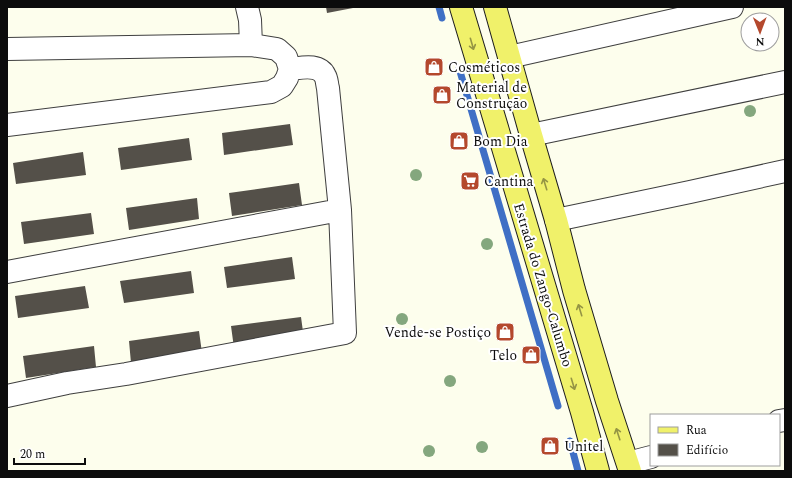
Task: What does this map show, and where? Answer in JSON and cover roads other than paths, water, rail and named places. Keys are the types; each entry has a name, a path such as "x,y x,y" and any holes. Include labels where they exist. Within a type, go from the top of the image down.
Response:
{"main road":[{"name":"Estrada do Zango-Calumbo","path":"461,7 582,412 598,471"},
{"name":"Estrada do Zango-Calumbo","path":"495,7 556,220 574,290 607,401 629,467"}],"street":[{"path":"247,7 250,20 251,46"},
{"path":"509,57 732,7"},
{"path":"7,49 251,46 277,49 286,57 290,69 282,86 271,92 7,125"},
{"path":"7,396 346,333 340,210 328,88 325,76 319,69 311,67 290,69"},
{"path":"531,135 785,82"},
{"path":"556,220 785,171"},
{"path":"7,272 340,210"},
{"path":"629,467 650,457"}],"waterway":[{"path":"439,7 442,18"},
{"path":"459,68 558,406"},
{"path":"570,441 578,471"}],"place":[{"name":"Cosméticos","path":"434,67"},
{"name":"Material de Construção","path":"442,95"},
{"name":"Bom Dia","path":"459,141"},
{"name":"Cantina","path":"470,181"},
{"name":"Vende-se Postiço","path":"505,332"},
{"name":"Telo","path":"531,355"},
{"name":"Unitel","path":"550,446"}]}
